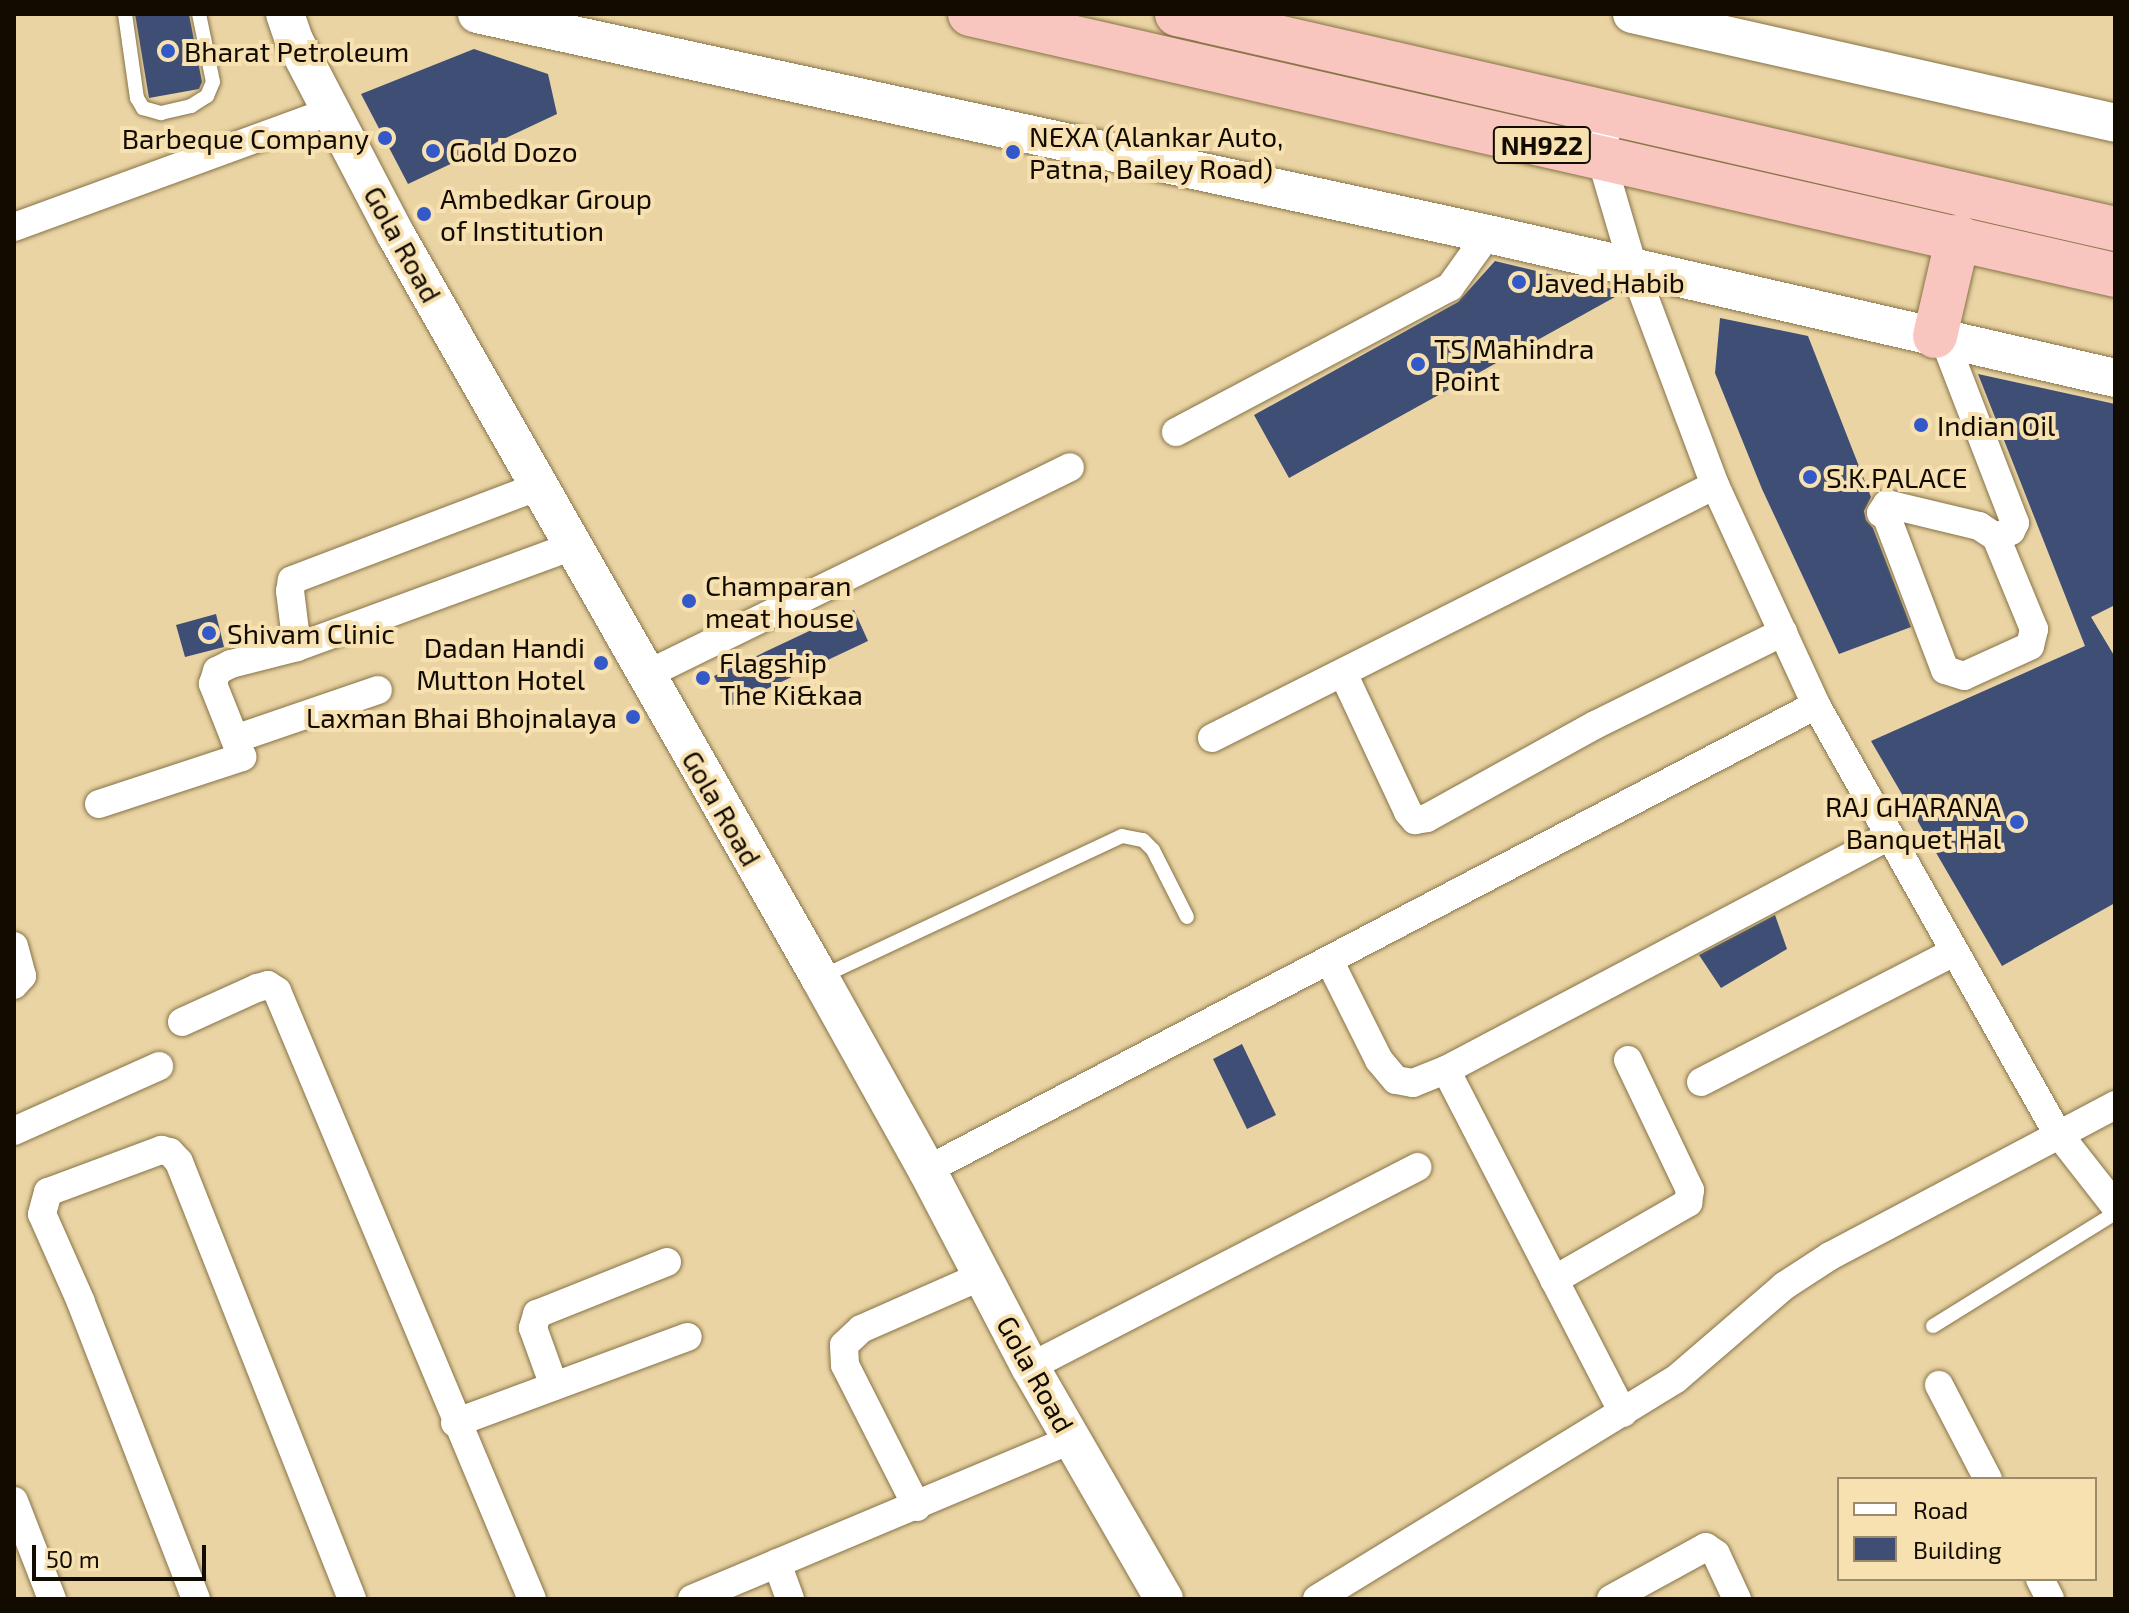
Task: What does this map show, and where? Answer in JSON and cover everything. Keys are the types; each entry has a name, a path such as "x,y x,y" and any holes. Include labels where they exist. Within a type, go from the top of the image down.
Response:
{"highway":[{"name":"NH922","path":"970,14 2115,275"},
{"name":"NH922","path":"1177,14 2115,229"},
{"path":"1940,338 1958,237"}],"street":[{"name":"Gola Road","path":"285,14 331,111 396,235 820,978 927,1170 1030,1367 1164,1599"},
{"path":"477,14 1488,234 2115,378"},
{"path":"1632,14 1696,21 2115,123"},
{"path":"14,227 331,111"},
{"path":"1609,115 1601,158 1633,267 1715,485 1816,705 2060,1135 2115,1206"},
{"path":"1176,432 1450,287 1488,234"},
{"path":"1940,338 2015,523 2011,531 1996,537"},
{"path":"646,675 1070,467"},
{"path":"1212,738 1715,485"},
{"path":"297,647 290,591 292,580 539,486"},
{"path":"1887,504 1979,526 1996,537 2034,629 2033,638 2030,646 1964,676 1955,675 1945,670 1887,517 1881,513 1887,504"},
{"path":"99,804 242,757 213,684 217,671 231,664 297,647 573,546"},
{"path":"1343,673 1408,812 1415,820 1427,818 1595,725 1783,632"},
{"path":"235,739 378,690"},
{"path":"927,1170 1816,705"},
{"path":"1329,960 1379,1060 1396,1080 1413,1083 1446,1070 1889,836"},
{"path":"14,946 22,976 14,985"},
{"path":"1701,1082 1954,952"},
{"path":"182,1022 257,988 268,985 277,991 455,1423 532,1599"},
{"path":"1554,1280 1688,1203 1690,1190 1628,1060"},
{"path":"14,1131 159,1066"},
{"path":"1446,1070 1623,1413"},
{"path":"1317,1599 1623,1413 1698,1363 1762,1305 1819,1263 2115,1105"},
{"path":"196,1599 81,1302 42,1214 48,1192 161,1150 170,1152 179,1162 352,1599"},
{"path":"1030,1367 1417,1167"},
{"path":"554,1386 533,1328 537,1314 667,1262"},
{"path":"917,1507 845,1365 844,1345 861,1329 982,1276"},
{"path":"455,1423 688,1337"},
{"path":"1939,1385 1987,1477"},
{"path":"692,1599 917,1507 1072,1439"},
{"path":"14,1501 52,1599"},
{"path":"1611,1599 1706,1547 1716,1554 1737,1599"},
{"path":"777,1563 790,1599"},
{"path":"2041,1581 2050,1599"}],"lane":[{"path":"125,14 137,98 143,108 161,113 191,106 207,96 213,82 199,14"},
{"path":"820,978 1122,836 1143,840 1153,850 1187,917"},
{"path":"1933,1326 2115,1213"}],"building":[{"name":"Bharat Petroleum","path":"135,14 189,14 202,82 199,89 149,98"},
{"path":"474,49 548,74 557,114 408,184 361,94"},
{"name":"TS Mahindra Point","path":"1495,261 1624,292 1289,478 1254,415 1458,302"},
{"name":"S.K.PALACE","path":"1720,318 1808,336 1871,497 1864,511 1866,520 1873,528 1911,627 1839,654 1762,489 1715,373"},
{"name":"RAJ GHARANA Banquet Hal","path":"1978,374 2115,404 2115,605 2091,617 2115,657 2115,903 2002,966 1871,741 2085,646"},
{"path":"854,610 868,641 728,707 714,676"},
{"path":"216,614 224,647 185,657 176,625"},
{"path":"1775,915 1787,949 1721,988 1699,955"},
{"path":"1242,1044 1276,1115 1247,1129 1213,1059"}],"place":[{"name":"Bharat Petroleum","path":"168,51"},
{"name":"Barbeque Company","path":"385,138"},
{"name":"Gold Dozo","path":"433,151"},
{"name":"NEXA (Alankar Auto, Patna, Bailey Road)","path":"1013,152"},
{"name":"Ambedkar Group of Institution","path":"424,214"},
{"name":"Javed Habib","path":"1519,282"},
{"name":"TS Mahindra Point","path":"1418,364"},
{"name":"Indian Oil","path":"1921,425"},
{"name":"S.K.PALACE","path":"1810,477"},
{"name":"Champaran meat house","path":"689,601"},
{"name":"Shivam Clinic","path":"209,633"},
{"name":"Dadan Handi Mutton Hotel","path":"601,663"},
{"name":"Flagship The Ki&kaa","path":"703,678"},
{"name":"Laxman Bhai Bhojnalaya","path":"633,717"},
{"name":"RAJ GHARANA Banquet Hal","path":"2017,822"}]}
